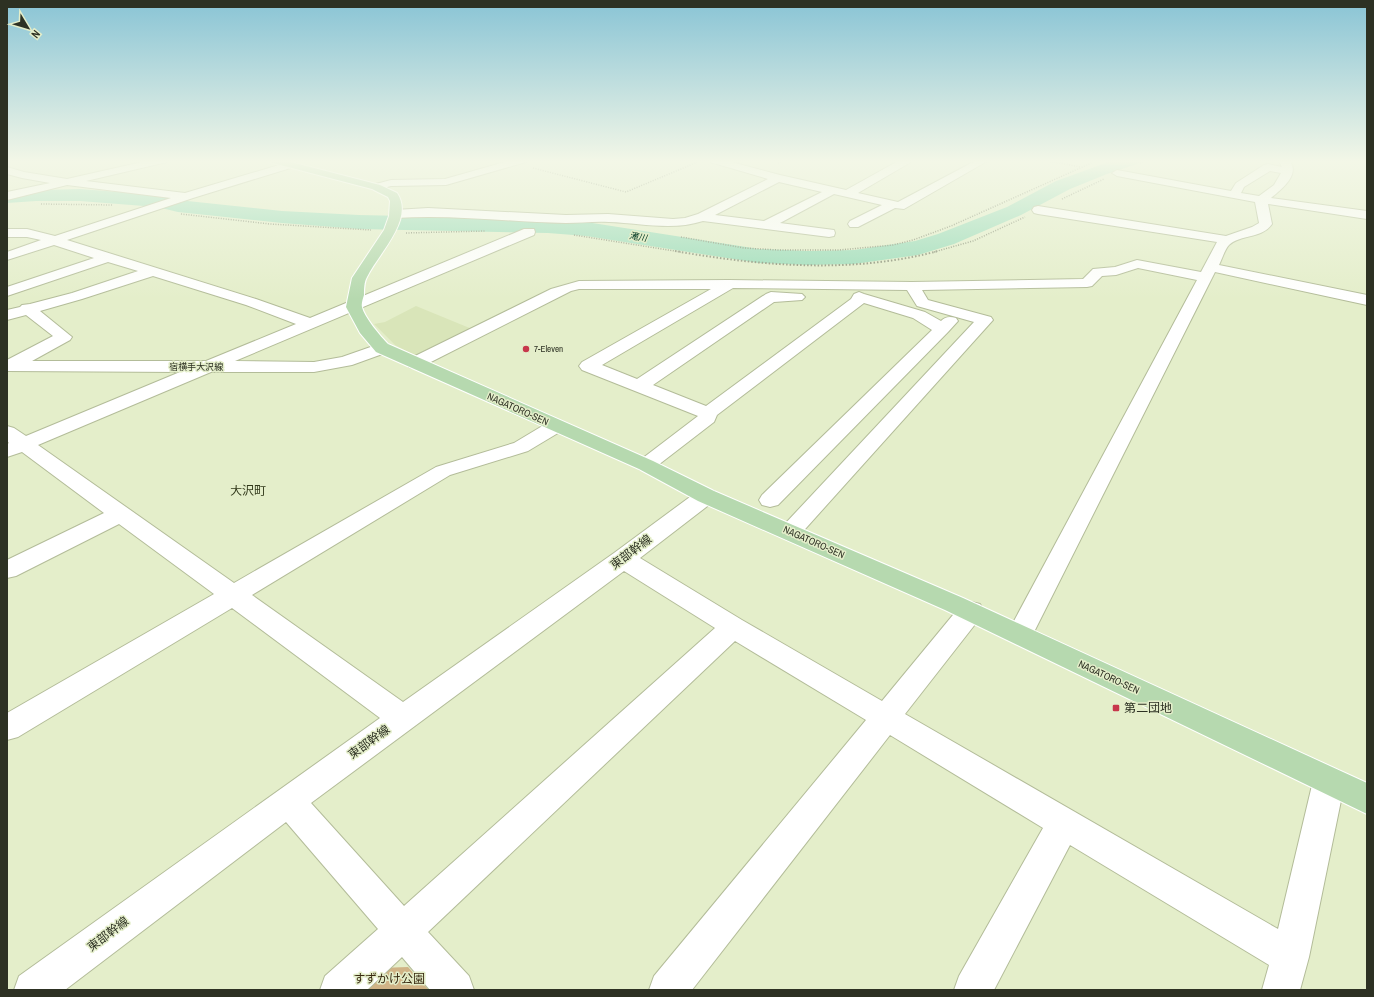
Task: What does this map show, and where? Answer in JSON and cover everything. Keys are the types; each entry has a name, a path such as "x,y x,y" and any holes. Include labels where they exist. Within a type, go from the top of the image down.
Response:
{"main road":[{"path":"354,307 359,278 393,220 395,207"},
{"name":"NAGATORO-SEN","path":"354,307 368,333 382,348 646,466 706,496 970,611 1329,781 1367,794"}],"street":[{"path":"7,256 159,207"},
{"path":"393,220 428,212 566,219 608,218 673,223 686,222 702,217 722,207"},
{"path":"766,225 802,207"},
{"path":"854,224 889,207"},
{"path":"1020,634 1223,244 1228,240 1266,224 1263,207"},
{"path":"1308,207 1367,215"},
{"path":"1038,210 1228,240"},
{"path":"702,217 829,233"},
{"path":"12,442 209,367 529,232"},
{"path":"7,233 27,234 56,241 106,258 250,302 312,324"},
{"path":"7,292 106,258"},
{"path":"415,363 566,288 589,284 912,286 1087,283 1098,272 1116,271 1137,264 1208,272 1367,300"},
{"path":"7,314 77,296 151,272"},
{"path":"708,413 588,366 729,284"},
{"path":"790,532 985,320 922,303 912,286"},
{"path":"639,386 771,297 888,297"},
{"path":"770,500 946,325 919,315 859,297"},
{"path":"646,466 708,418 708,413 858,301 859,297"},
{"path":"8,366 64,337 27,308"},
{"name":"宿横手大沢線","path":"8,366 314,368 346,361 382,348"},
{"path":"889,382 919,392"},
{"path":"7,728 443,471 521,448 556,426"},
{"path":"12,442 121,514 403,718"},
{"path":"794,475 830,488"},
{"name":"東部幹線","path":"34,990 288,801 623,559 706,496"},
{"path":"7,570 121,514"},
{"path":"623,559 733,627 1290,957"},
{"path":"668,990 970,611"},
{"path":"339,990 733,627"},
{"path":"1281,990 1290,957 1329,781"},
{"path":"288,801 455,990"},
{"path":"974,990 1064,823"}],"path":[{"path":"126,207 152,209"}],"shaded area":[{"path":"416,306 472,329 425,353 414,355 395,345 374,324 385,322"}],"green space":[{"name":"すずかけ公園","path":"408,967 429,990 358,990 380,968"}],"waterway":[{"name":"滝川","path":"183,207 282,217 359,222 548,226 586,229 759,256 808,258 854,257 918,248 946,239 1022,207"}],"place":[{"name":"7-Eleven","path":"526,349"},
{"name":"第二団地","path":"1116,708"}],"district":[{"name":"大沢町","path":"248,491"}]}
